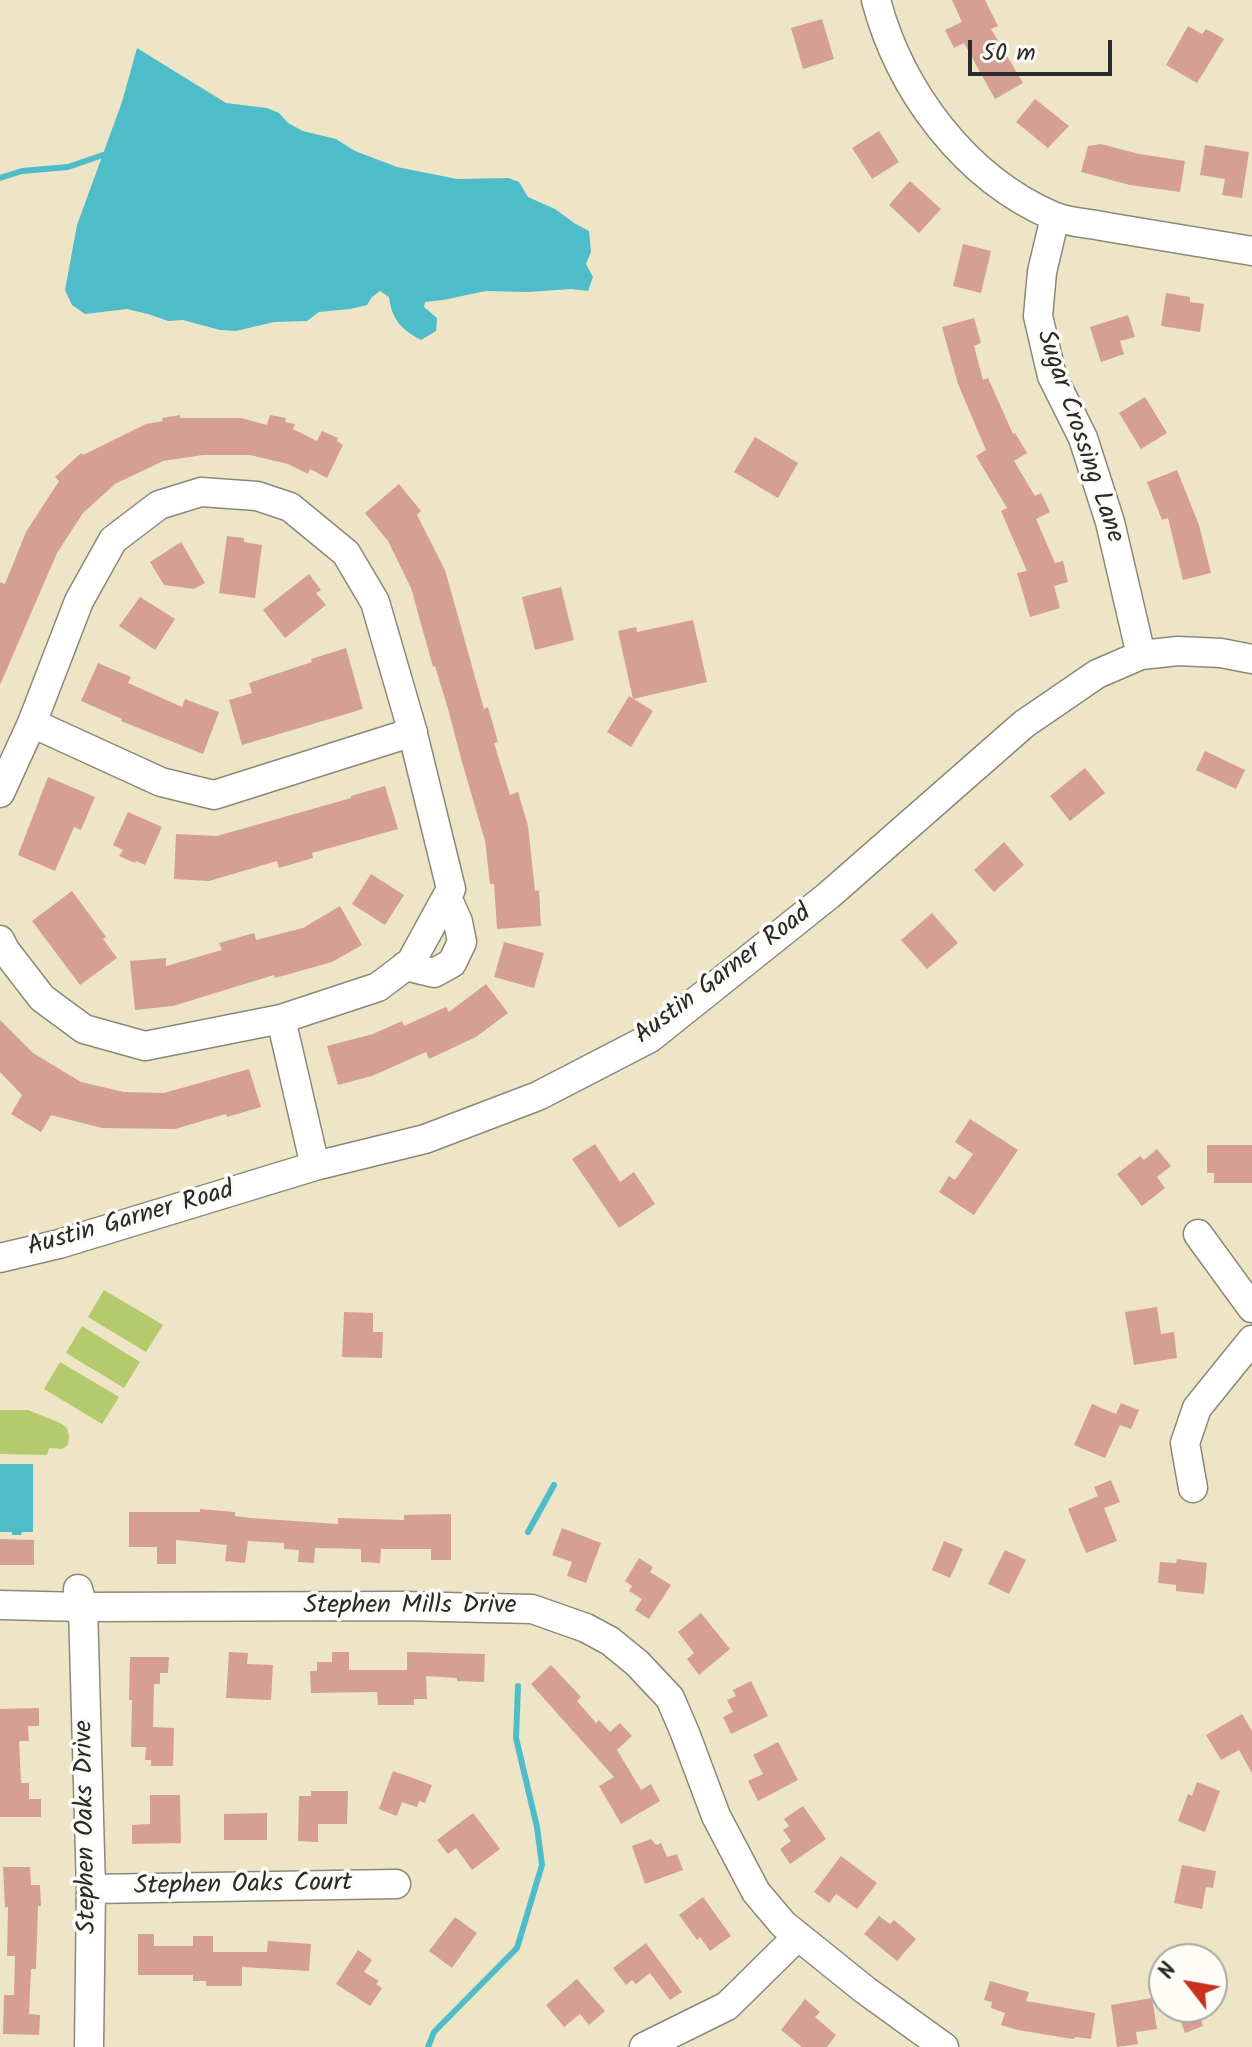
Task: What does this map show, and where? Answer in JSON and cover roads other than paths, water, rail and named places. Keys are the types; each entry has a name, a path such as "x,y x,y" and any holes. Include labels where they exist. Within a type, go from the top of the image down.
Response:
{"street":[{"path":"876,0 910,83 948,138 1001,187 1055,217 1252,251"},
{"name":"Sugar Crossing Lane","path":"1055,217 1042,272 1038,316 1052,376 1083,438 1110,522 1141,655"},
{"path":"0,793 32,723 79,601 113,540 159,505 201,492 257,496 290,507 346,553 375,602 413,732 451,889 411,962 378,987 281,1019 145,1046 84,1029 52,1006 42,998 0,940"},
{"name":"Austin Garner Road","path":"0,1258 59,1244 315,1166 425,1139 538,1096 650,1038 829,895 1024,724 1097,674 1141,655 1178,651 1221,653 1252,659"},
{"path":"32,723 161,782 214,795 413,732"},
{"path":"281,1019 315,1166"},
{"path":"1198,1234 1252,1308"},
{"path":"1193,1488 1185,1443 1197,1408 1252,1340"},
{"name":"Stephen Mills Drive","path":"0,1605 81,1597 532,1609 586,1628 610,1641 637,1663 670,1698 716,1816 756,1892 783,1924 865,1990 944,2047"},
{"name":"Stephen Oaks Drive","path":"81,1597 91,1889 89,2047"},
{"name":"Stephen Oaks Court","path":"91,1889 396,1884"},
{"path":"644,2047 727,2006 798,1936"}],"water":[{"path":"137,48 226,103 267,108 303,131 336,139 355,151 397,167 457,179 508,178 519,182 528,197 555,209 589,231 591,252 586,264 593,277 588,291 486,291 425,302 424,307 437,318 436,331 421,340 399,323 392,312 389,297 380,291 367,305 319,312 307,321 274,322 236,331 183,320 168,321 127,309 85,314 72,305 65,290 77,225 122,102"},
{"path":"0,1464 33,1464 33,1532 12,1535 12,1532 0,1532"}],"waterway":[{"path":"0,178 22,171 68,167 103,155"},
{"path":"528,1532 554,1485"},
{"path":"428,2047 434,2032 517,1948 542,1865 537,1827 516,1738 518,1686"}]}
